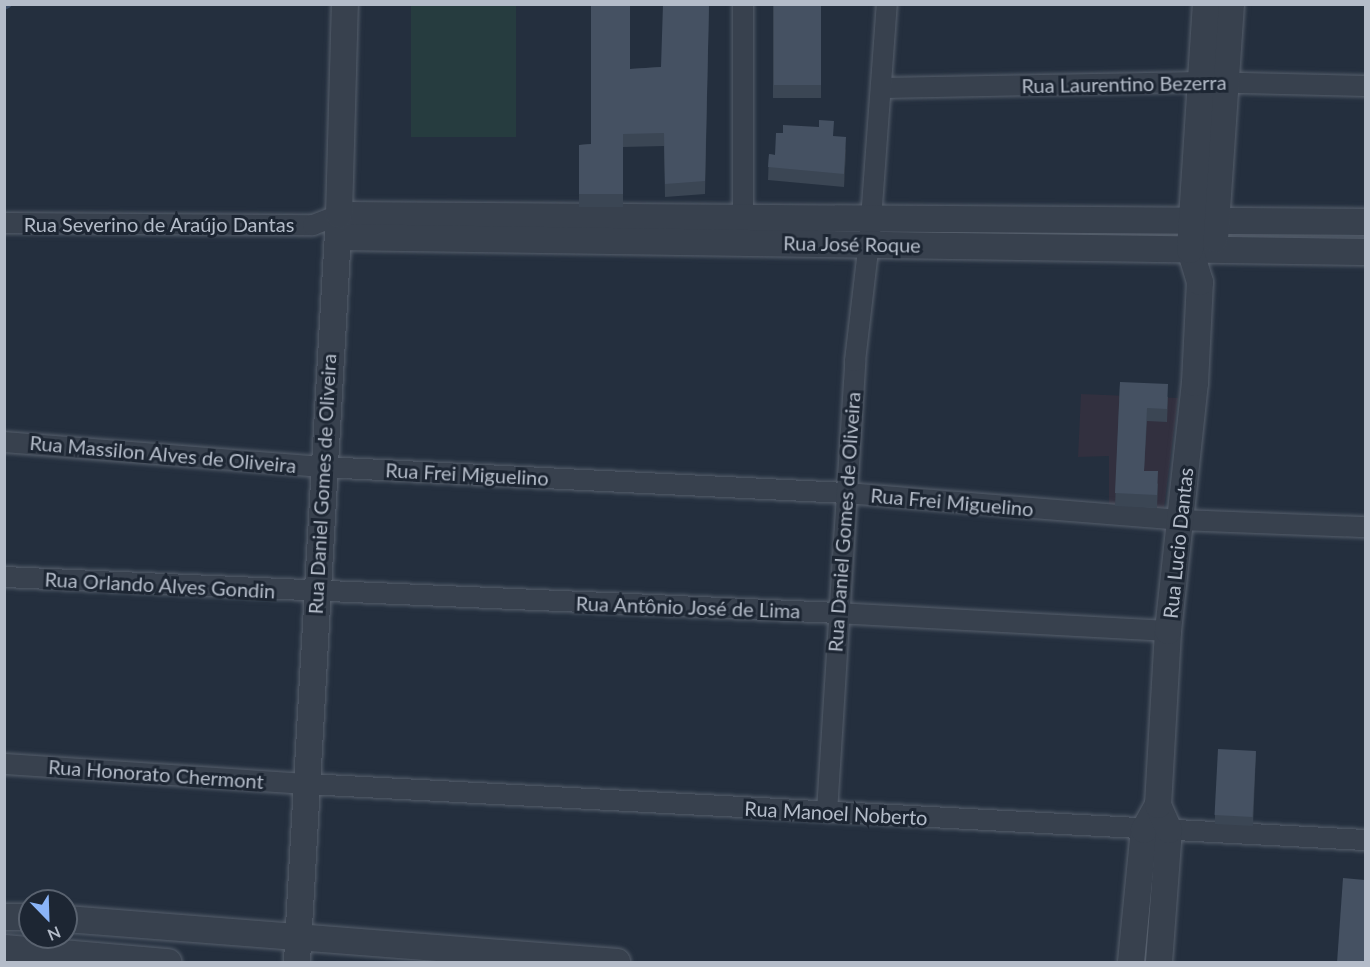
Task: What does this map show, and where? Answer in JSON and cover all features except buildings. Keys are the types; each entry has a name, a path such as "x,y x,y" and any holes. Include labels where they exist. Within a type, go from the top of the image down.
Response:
{"street":[{"name":"Rua Daniel Gomes de Oliveira","path":"298,951 322,467 338,226 345,4"},
{"path":"743,4 743,231"},
{"name":"Rua Daniel Gomes de Oliveira","path":"827,812 837,613 855,362 870,233 883,88 887,4"},
{"name":"Rua Lucio Dantas","path":"1158,963 1156,830 1168,631 1195,383 1202,250 1217,222 1214,82 1206,4"},
{"name":"Rua Lucio Dantas","path":"1202,250 1191,222 1214,82 1230,4"},
{"name":"Rua Laurentino Bezerra","path":"883,88 1214,82 1365,86"},
{"name":"Rua José Roque","path":"870,233 1191,222 1365,222"},
{"path":"1336,251 1338,222"},
{"name":"Rua Severino de Araújo Dantas","path":"4,223 338,226"},
{"name":"Rua José Roque","path":"338,226 870,233 1202,250 1365,252"},
{"name":"Rua Massilon Alves de Oliveira","path":"4,442 322,467"},
{"name":"Rua Frei Miguelino","path":"322,467 846,493 1180,520 1365,527"},
{"name":"Rua Orlando Alves Gondin","path":"4,577 316,593"},
{"name":"Rua Antônio José de Lima","path":"316,593 837,613 1168,631"},
{"name":"Rua Honorato Chermont","path":"4,764 307,784"},
{"name":"Rua Manoel Noberto","path":"307,784 1365,840"},
{"name":"Rua Lucio Dantas","path":"1131,963 1156,830"},
{"path":"78,921 298,951 617,963"},
{"path":"4,948 168,963"}],"shaded area":[{"path":"1081,394 1178,398 1164,508 1109,506 1109,456 1078,457"}],"green space":[{"path":"411,5 516,5 516,137 411,137"}],"waterway":[{"path":"4,6 8,4"},
{"path":"1144,962 1145,947"}]}
